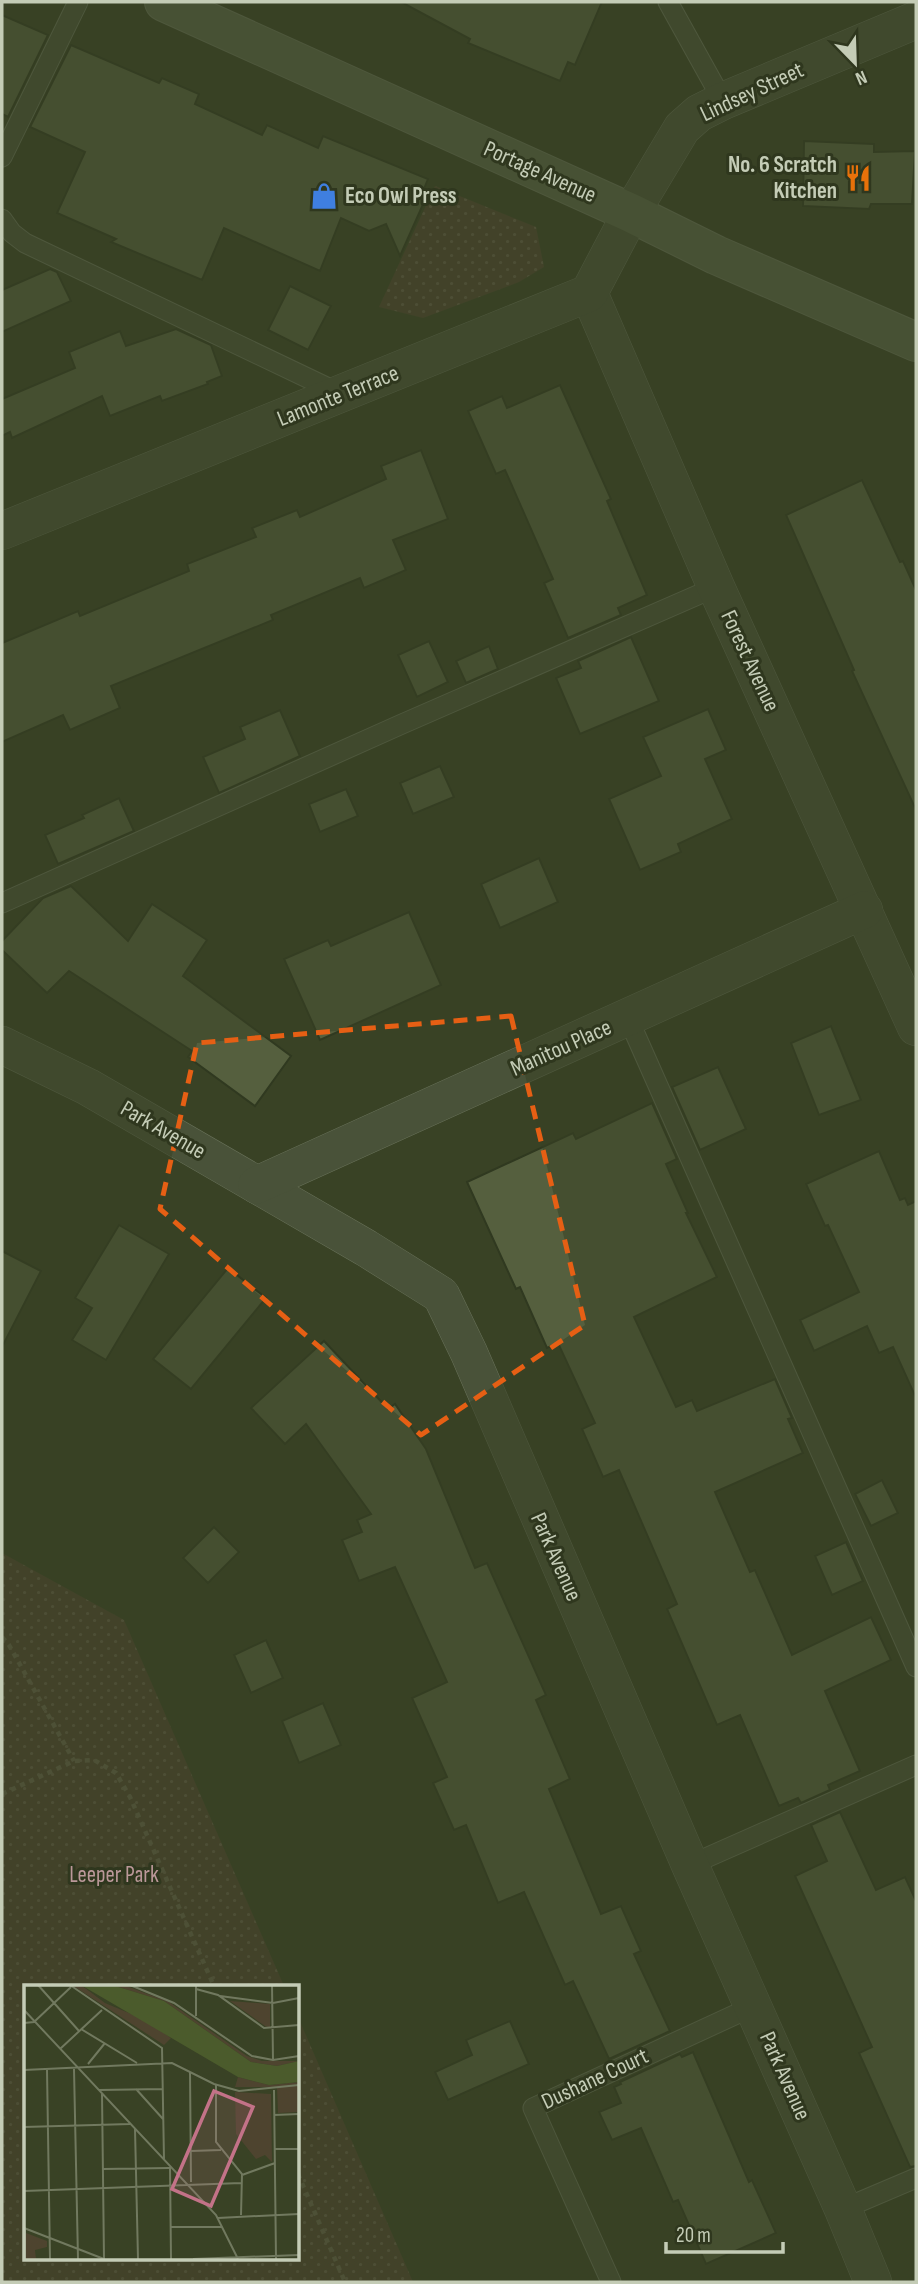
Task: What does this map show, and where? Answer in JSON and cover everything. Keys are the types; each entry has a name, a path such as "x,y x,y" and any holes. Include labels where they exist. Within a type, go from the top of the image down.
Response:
{"main road":[{"name":"Portage Avenue","path":"164,2 631,213 716,255 916,342"}],"street":[{"name":"Lindsey Street","path":"631,213 682,128 699,113 916,20"},
{"path":"589,293 631,213"},
{"name":"Lamonte Terrace","path":"2,531 589,293"},
{"name":"Forest Avenue","path":"589,293 716,587 916,1027"},
{"name":"Manitou Place","path":"257,1185 864,911"},
{"name":"Park Avenue","path":"2,1045 88,1087 441,1295 469,1353 690,1865 844,2209 873,2282"}],"lane":[{"path":"2,157 78,2"},
{"path":"668,2 723,101"},
{"path":"2,219 24,243 343,394"},
{"path":"2,903 716,587"},
{"path":"628,1018 916,1667"},
{"path":"690,1865 916,1765"},
{"name":"Dushane Court","path":"611,2282 533,2108 754,2006"},
{"path":"844,2209 916,2178"}],"path":[{"path":"2,1637 9,1644 74,1761"},
{"path":"2,1794 74,1761 94,1760 117,1773 214,1985"},
{"path":"299,2176 345,2282"}],"highlighted area":[{"path":"511,1016 585,1325 421,1435 160,1209 197,1043"}],"green space":[{"path":"435,186 536,227 544,267 519,282 423,318 379,307"},
{"name":"Leeper Park","path":"2,1553 124,1620 284,1985 24,1985 24,2260 299,2260 299,2019 413,2282 2,2282"}],"building":[{"path":"401,2 602,2 575,65 568,62 560,81 468,43 470,39"},
{"path":"2,15 48,35 8,117 2,114"},
{"path":"71,45 159,83 162,78 199,94 195,104 262,135 267,125 318,148 323,136 428,179 424,189 429,191 400,256 386,224 369,231 341,218 320,271 224,228 202,280 111,242 116,239 57,213 85,152 30,127"},
{"name":"No. 6 Scratch Kitchen","path":"804,141 874,144 874,152 915,151 912,204 871,204 869,209 803,206"},
{"path":"50,269 57,272 71,301 2,332 2,290"},
{"path":"290,286 331,306 308,350 268,330"},
{"path":"176,329 211,345 222,376 162,401 160,396 110,416 102,396 12,438 10,432 2,436 2,399 75,368 69,352 120,331 126,346"},
{"path":"560,385 611,499 607,501 647,595 618,608 621,615 568,638 544,583 553,579 505,470 496,474 468,411 502,396 507,408"},
{"path":"421,450 448,519 393,540 406,570 364,588 360,578 271,615 273,620 111,686 120,708 70,730 63,715 2,742 2,643 78,611 80,616 189,571 187,564 256,537 252,528 297,510 300,517 386,479 381,466"},
{"path":"862,480 916,590 916,810 852,671 854,670 786,515"},
{"path":"631,637 659,701 580,734 556,678 581,668 578,661"},
{"path":"429,641 448,682 417,697 398,655"},
{"path":"489,646 498,669 466,683 456,661"},
{"path":"708,709 726,750 705,759 732,819 678,844 681,852 640,870 609,799 661,776 643,737"},
{"path":"280,710 300,756 219,793 203,757 245,739 240,727"},
{"path":"440,766 454,797 413,814 400,783"},
{"path":"346,789 358,816 320,832 309,804"},
{"path":"119,798 134,831 58,864 45,835 84,818 82,815"},
{"path":"539,858 558,902 500,928 481,884"},
{"path":"71,886 128,941 152,904 207,940 183,976 291,1056 255,1106 188,1057 192,1051 69,971 47,993 2,950 2,941 43,898"},
{"path":"409,912 441,985 320,1040 284,959 328,940 331,946"},
{"path":"831,1026 861,1100 819,1115 791,1043"},
{"path":"718,1067 746,1129 700,1150 672,1087"},
{"path":"652,1103 677,1159 666,1164 717,1277 634,1317 676,1407 692,1400 697,1411 775,1379 803,1453 715,1492 750,1572 755,1570 792,1655 871,1617 891,1660 825,1691 860,1771 828,1785 830,1790 801,1803 798,1798 779,1806 740,1715 717,1725 667,1609 677,1604 619,1470 603,1477 582,1429 595,1423 558,1343 547,1348 520,1287 516,1289 467,1182 573,1133 576,1139"},
{"path":"879,1151 900,1200 905,1198 908,1205 916,1201 916,1398 893,1347 879,1353 867,1326 814,1351 800,1320 859,1292 806,1184"},
{"path":"119,1225 169,1254 106,1360 72,1340 92,1308 75,1298"},
{"path":"2,1251 41,1271 2,1347"},
{"path":"228,1268 266,1298 191,1389 153,1359"},
{"path":"324,1341 388,1409 395,1404 426,1449 475,1568 487,1563 546,1695 536,1700 570,1779 549,1789 601,1914 621,1906 641,1951 634,1954 670,2031 609,2059 573,1981 565,1985 524,1892 498,1903 466,1825 454,1830 433,1783 447,1777 412,1698 447,1682 395,1567 359,1581 342,1540 362,1532 357,1520 371,1514 306,1424 285,1444 251,1408"},
{"path":"882,1480 898,1513 871,1526 855,1494"},
{"path":"214,1527 239,1552 208,1583 183,1558"},
{"path":"846,1542 863,1581 832,1595 815,1556"},
{"path":"266,1640 283,1678 251,1693 234,1655"},
{"path":"323,1703 341,1745 299,1763 282,1721"},
{"path":"840,1812 876,1890 905,1877 916,1901 916,2166 910,2167 859,2053 872,2047 795,1876 827,1861 811,1825"},
{"path":"510,2021 529,2064 448,2100 435,2072 472,2055 466,2040"},
{"path":"693,2052 749,2182 752,2180 776,2233 706,2264 678,2200 673,2202 641,2128 612,2140 599,2112 621,2103 614,2087 621,2084 620,2082 680,2054 682,2057"}],"place":[{"name":"No. 6 Scratch Kitchen","path":"858,178"},
{"name":"Eco Owl Press","path":"324,196"}]}
